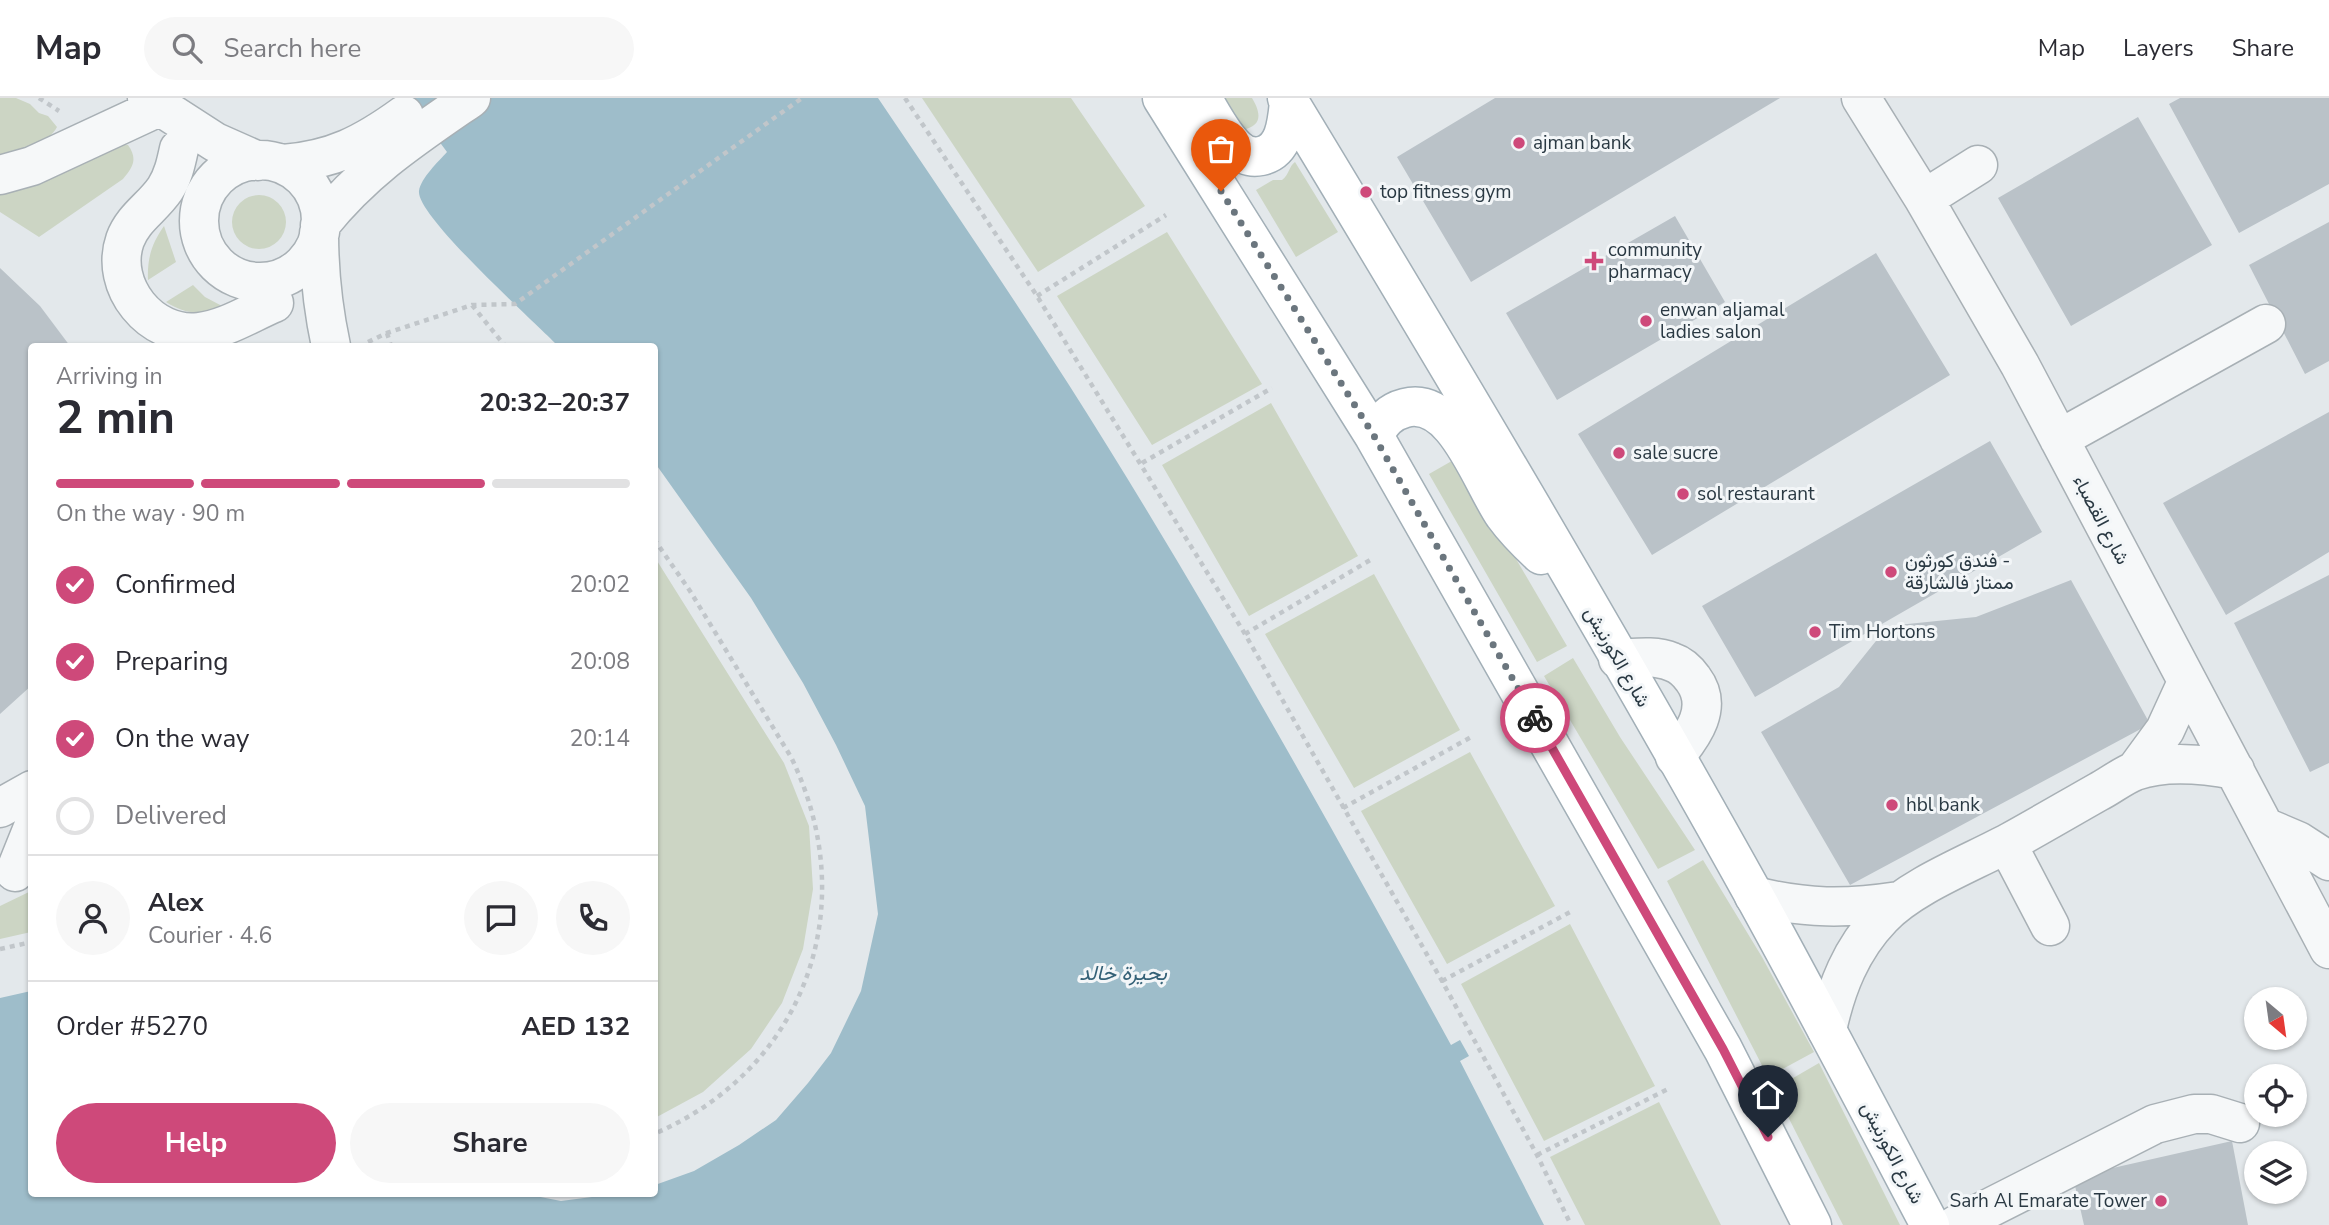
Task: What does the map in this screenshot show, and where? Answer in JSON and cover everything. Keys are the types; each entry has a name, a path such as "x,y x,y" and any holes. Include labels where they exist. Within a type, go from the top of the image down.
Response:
{"main road":[{"path":"1162,98 1374,436 1723,1049 1812,1225"},
{"path":"1202,98 1233,146 1242,154 1254,157 1266,155 1275,148 1286,124 1288,100"},
{"name":"شارع الكورنيش","path":"1288,100 1443,355 1675,757 1754,896 1930,1225"},
{"path":"1374,436 1389,414 1401,408 1426,407 1438,413 1457,433 1504,516 1525,541 1573,580"}],"street":[{"path":"243,280 262,282 282,277 299,267 312,252 320,229 377,149 429,98"},
{"path":"318,343 274,303 243,280 225,271 210,257 201,239 200,213 202,200 212,183 228,169 247,161 270,162 377,149 471,98"},
{"name":"شارع القصباء","path":"1861,98 1924,199 2020,365 2235,770 2310,841 2329,949"},
{"path":"153,102 180,149 200,213"},
{"path":"153,102 215,142 296,172 308,184 320,213 322,297 330,343"},
{"path":"0,176 32,166 153,102"},
{"path":"180,149 164,190 132,224 124,242 121,261 124,280 132,298 144,313 160,324 178,331 197,333 216,329 274,303"},
{"path":"1924,199 1978,165"},
{"path":"2059,439 2266,324"},
{"path":"1618,659 1643,657 1674,662 1687,671 1696,684 1702,713 1696,728 1675,757"},
{"path":"2135,771 2165,730 2187,682"},
{"path":"1827,1030 1836,993 1851,958 1881,918 1899,901 2007,844 2135,771 2185,764 2235,770"},
{"path":"0,808 28,792"},
{"path":"16,873 28,841"},
{"path":"2007,844 2050,926"},
{"path":"1754,896 1812,907 1841,908 1899,901"},
{"path":"1956,1225 2155,1124 2185,1116 2211,1114 2240,1123"}],"path":[{"path":"366,343 387,333 472,305 514,304 802,98"},
{"path":"905,98 1037,296 1245,634 1442,981 1537,1155 1571,1225"},
{"path":"1037,296 1166,215"},
{"path":"472,305 503,343"},
{"path":"387,333 390,343"},
{"path":"1142,463 1272,388"},
{"path":"658,545 690,591 791,757 805,785 819,842 822,906 809,974 796,1005 779,1034 758,1060 728,1089 694,1114 658,1132"},
{"path":"1245,634 1372,559"},
{"path":"1343,808 1473,736"},
{"path":"1442,981 1572,911"},
{"path":"0,949 28,943"},
{"path":"1537,1155 1668,1089"}],"green space":[{"path":"0,98 16,98 30,104 39,113 48,116 57,127 40,143 0,160"},
{"path":"922,98 1071,98 1145,206 1038,272"},
{"path":"1215,98 1252,98 1257,109 1257,122 1242,130"},
{"path":"116,144 128,145 133,155 132,167 123,179 39,237 0,212 0,191"},
{"path":"1295,162 1338,232 1296,257 1256,190 1273,180 1282,180"},
{"path":"259,195 278,203 286,222 278,241 259,249 240,241 232,222 240,203"},
{"path":"164,226 176,262 148,280 151,251"},
{"path":"1167,232 1262,384 1152,445 1057,296"},
{"path":"193,285 205,297 222,306 193,312 166,302"},
{"path":"1271,403 1358,556 1249,616 1162,465"},
{"path":"1457,458 1567,646 1537,662 1429,474"},
{"path":"658,562 784,763 809,826 813,889 803,949 782,1003 751,1049 703,1092 658,1116"},
{"path":"1374,574 1460,730 1354,788 1265,634"},
{"path":"1573,658 1620,737 1695,850 1658,869 1544,676"},
{"path":"1470,752 1555,906 1447,964 1361,811"},
{"path":"1703,860 1762,957 1814,1052 1768,1077 1667,881"},
{"path":"28,892 28,933 0,939 0,906"},
{"path":"1570,924 1655,1086 1544,1141 1461,984"},
{"path":"1819,1063 1900,1225 1843,1225 1774,1089"},
{"path":"1659,1102 1721,1225 1585,1225 1550,1157"}],"water":[{"name":"بحيرة خالد","path":"407,98 878,98 1069,385 1169,547 1312,795 1451,1045 1460,1040 1469,1056 1460,1061 1544,1225 0,1225 0,998 28,992 28,1197 540,1197 561,1201 592,1197 658,1197 658,1184 694,1171 776,1120 831,1053 861,991 878,914 865,806 803,683 751,598 658,467 658,343 555,343 456,245 423,204 420,186 430,170 447,152"}],"building":[{"path":"1495,98 1780,98 1471,282 1397,157"},
{"path":"2180,98 2329,98 2329,184 2239,233 2169,104"},
{"path":"2138,117 2212,245 2071,326 1998,198"},
{"path":"1675,216 1725,302 1557,400 1506,313"},
{"path":"2329,222 2329,361 2305,374 2249,265"},
{"path":"1876,253 1950,375 1652,555 1578,434"},
{"path":"0,268 40,306 68,343 28,343 28,689 0,714"},
{"path":"2329,412 2329,552 2226,615 2163,503"},
{"path":"1990,441 2042,532 1755,697 1702,606"},
{"path":"2329,575 2329,763 2310,772 2234,623"},
{"path":"2071,580 2150,724 1850,885 1761,732 1839,687 1888,626 1976,617"},
{"name":"Sarh Al Emarate Tower","path":"2232,1141 2248,1225 2084,1225 2073,1177"}],"way so far":[{"path":"1221,191 1374,436 1535,718"}],"place":[{"name":"ajman bank","path":"1519,143"},
{"name":"top fitness gym","path":"1366,192"},
{"name":"community pharmacy","path":"1594,261"},
{"name":"enwan aljamal ladies salon","path":"1646,321"},
{"name":"sale sucre","path":"1619,453"},
{"name":"sol restaurant","path":"1683,494"},
{"name":"فندق كورثون - ممتاز فالشارقة","path":"1891,572"},
{"name":"Tim Hortons","path":"1815,632"},
{"name":"hbl bank","path":"1892,805"},
{"name":"Sarh Al Emarate Tower","path":"2161,1201"}],"route":[{"path":"1535,718 1723,1049 1768,1137"}]}
